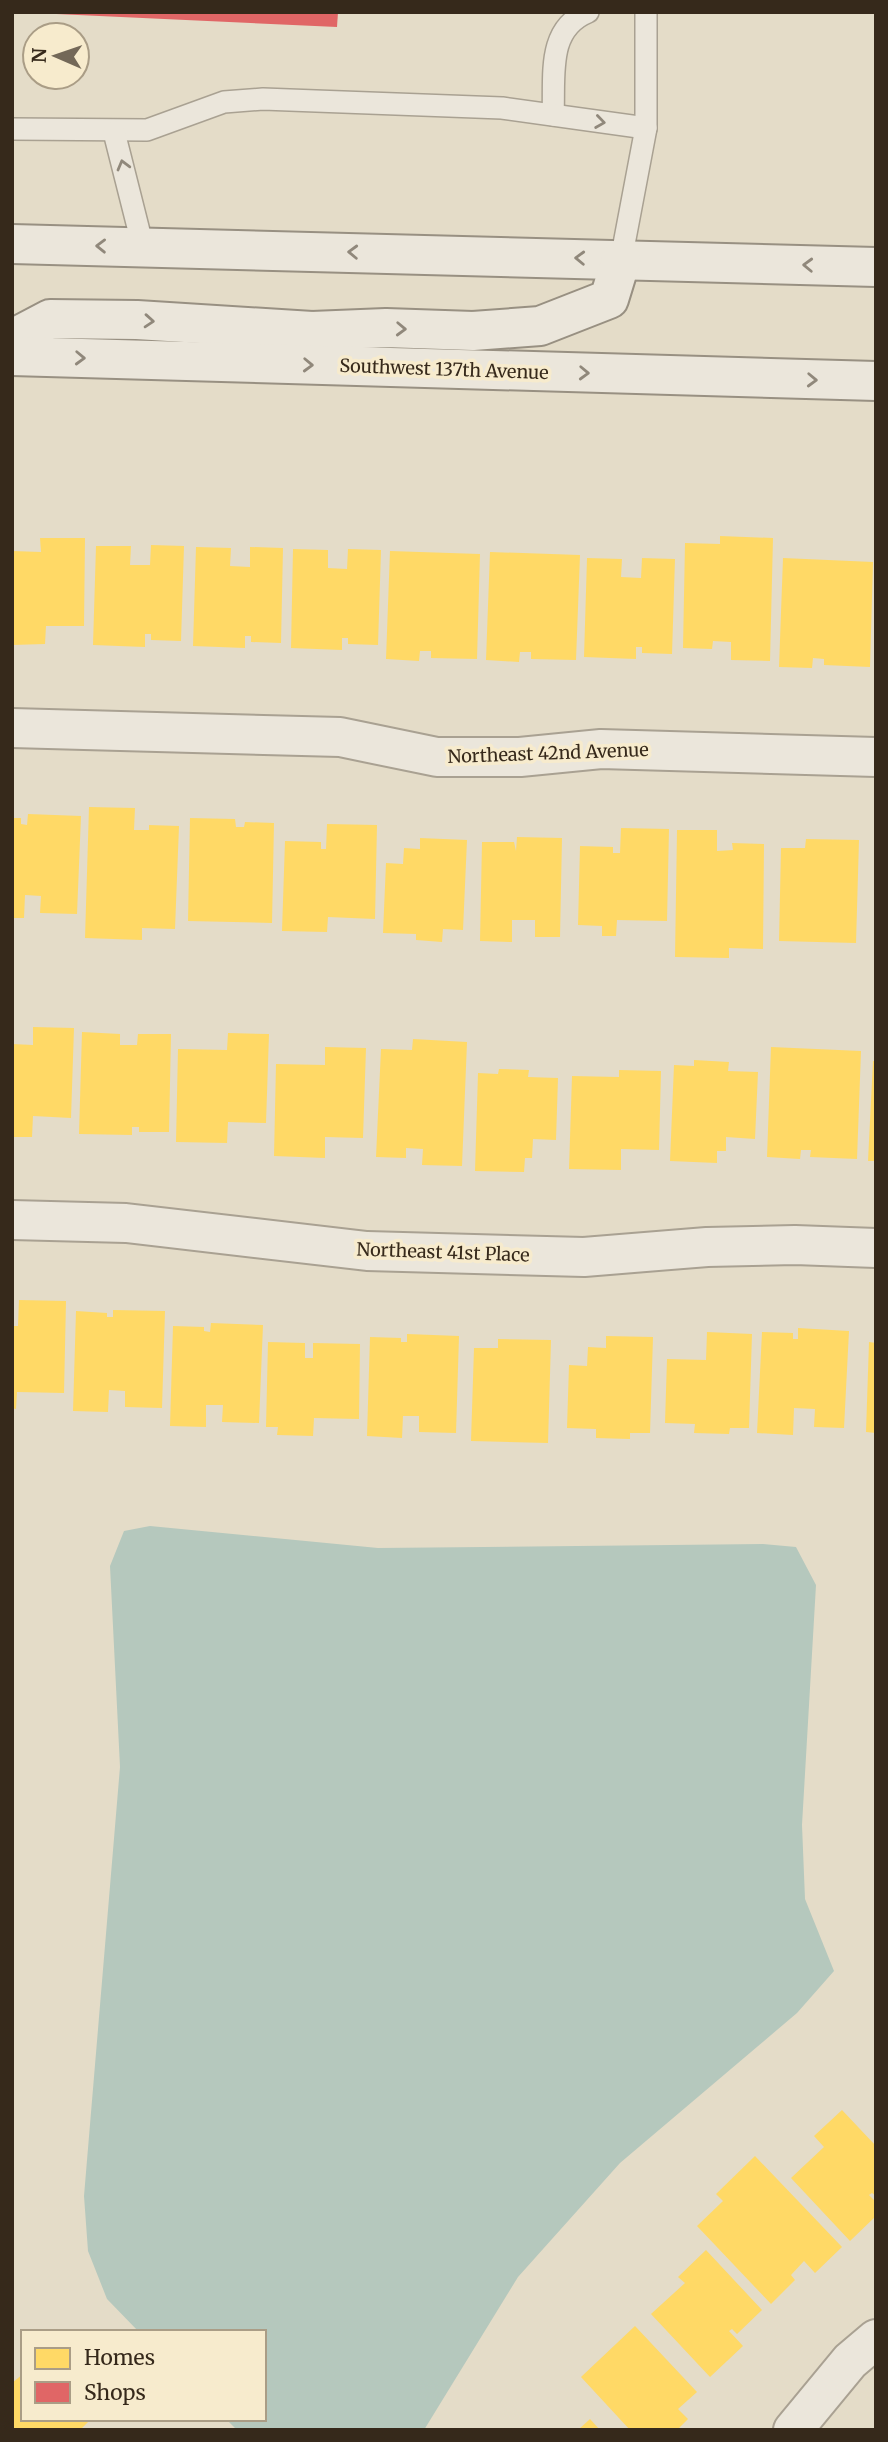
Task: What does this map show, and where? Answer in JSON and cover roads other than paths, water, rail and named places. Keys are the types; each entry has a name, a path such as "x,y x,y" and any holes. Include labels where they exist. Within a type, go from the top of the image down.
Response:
{"main road":[{"path":"12,244 876,267"},
{"path":"12,339 50,319 137,320 312,331 386,328 473,331 540,326 609,299 621,260"},
{"name":"Southwest 137th Avenue","path":"12,356 876,381"},
{"name":"Northeast 42nd Avenue","path":"12,729 340,737 438,757 520,757 601,749 876,757"},
{"name":"Northeast 41st Place","path":"12,1220 126,1223 367,1251 584,1257 707,1247 795,1245 876,1248"},
{"path":"793,2430 850,2361 876,2339"}],"lane":[{"path":"553,115 555,53 564,27 588,12"},
{"path":"621,260 646,128 646,12"},
{"path":"12,129 114,132 147,130 224,102 263,99 502,108 646,128"},
{"path":"114,132 143,247"}]}
